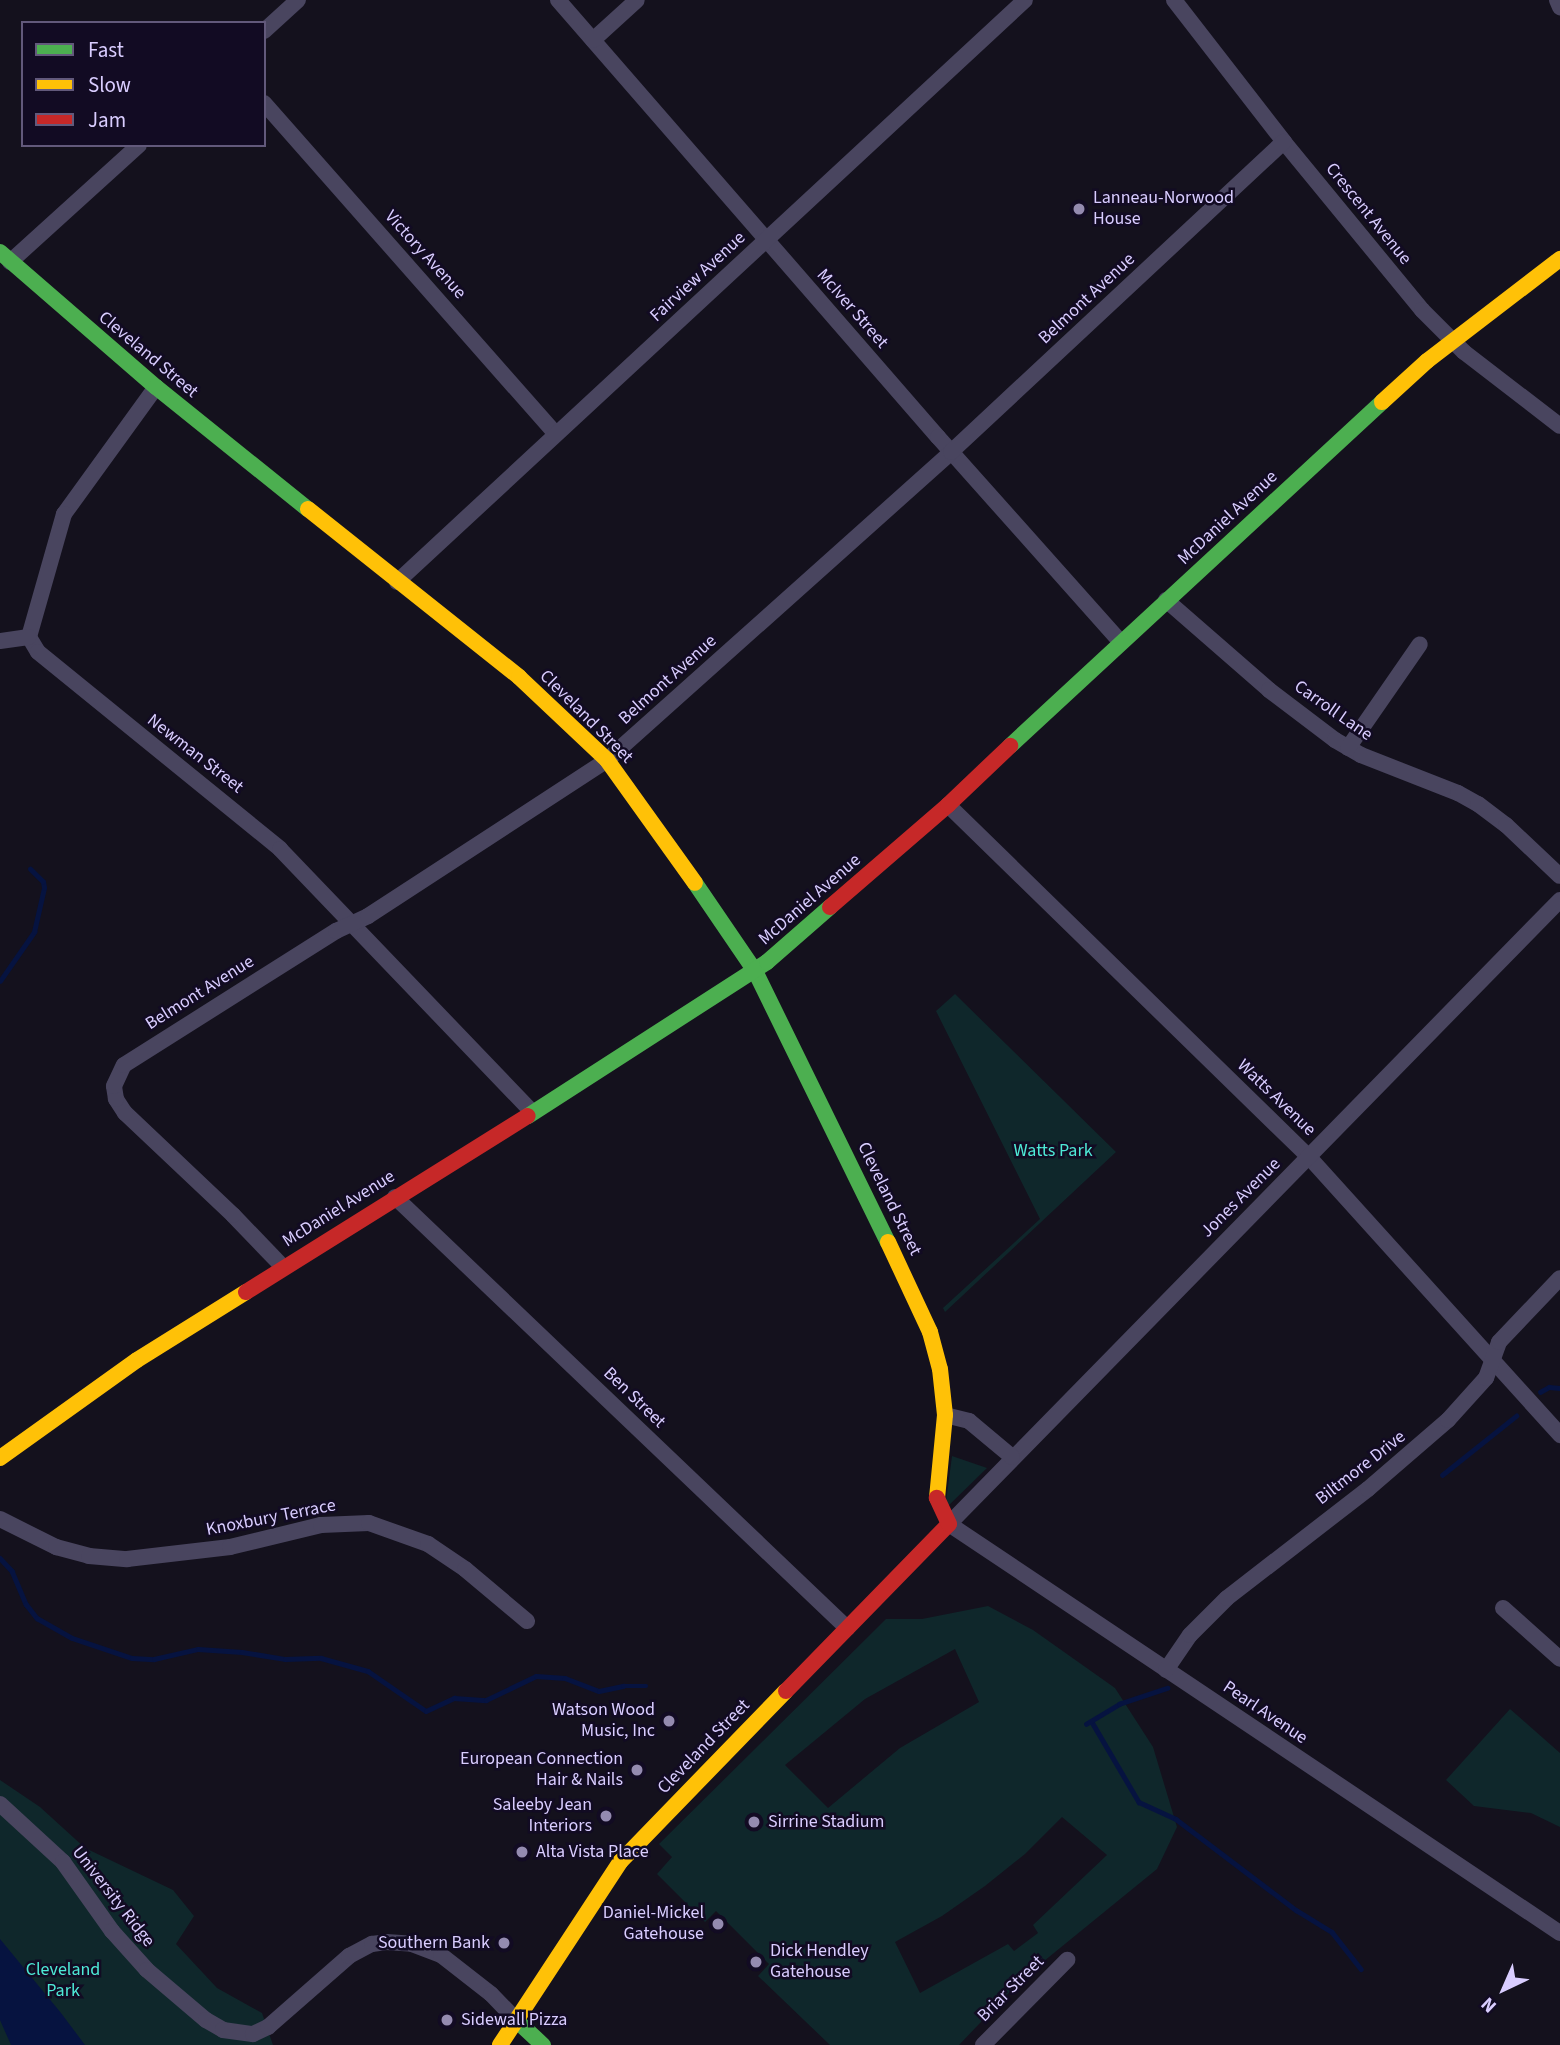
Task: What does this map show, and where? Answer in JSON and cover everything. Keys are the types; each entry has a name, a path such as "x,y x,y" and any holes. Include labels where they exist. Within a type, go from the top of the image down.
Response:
{"street":[{"path":"266,29 298,0"},
{"name":"McIver Street","path":"558,0 951,452 1121,641"},
{"path":"593,40 637,0"},
{"name":"Fairview Avenue","path":"397,582 1025,0"},
{"name":"Crescent Avenue","path":"1174,0 1284,142 1422,310 1452,341 1560,426"},
{"path":"1556,0 1560,7"},
{"name":"Victory Avenue","path":"266,105 556,434"},
{"name":"Belmont Avenue","path":"283,1267 233,1215 134,1123 116,1099 114,1086 124,1065 349,923 368,916 607,760 951,452 1284,142"},
{"path":"5,257 137,147"},
{"name":"Cleveland Street","path":"5,257 156,387 519,677 607,760 755,971 913,1292 930,1332 940,1369 945,1415 937,1503 949,1524 620,1862 500,2045"},
{"name":"McDaniel Avenue","path":"0,1458 137,1360 755,971 948,805 1121,641 1452,341 1560,259"},
{"path":"0,641 29,638 64,514 156,387"},
{"name":"Carroll Lane","path":"1166,600 1269,690 1348,748 1478,804 1506,825 1560,876"},
{"name":"Newman Street","path":"29,638 38,652 280,849 532,1112"},
{"path":"1348,748 1420,645"},
{"name":"Watts Avenue","path":"948,805 1309,1157 1560,1435"},
{"name":"Jones Avenue","path":"949,1524 1560,900"},
{"name":"Ben Street","path":"395,1197 847,1628"},
{"name":"Biltmore Drive","path":"1166,1670 1190,1635 1227,1598 1426,1441 1486,1378 1499,1342 1560,1278"},
{"path":"945,1415 969,1421 1012,1457"},
{"name":"Knoxbury Terrace","path":"0,1518 56,1547 89,1556 127,1559 230,1547 321,1525 369,1523 428,1544 527,1621"},
{"name":"Pearl Avenue","path":"949,1524 1560,1933"},
{"path":"1503,1608 1560,1659"},
{"name":"University Ridge","path":"0,1804 63,1862 112,1931 146,1970 206,2020 223,2030 253,2034 268,2027 349,1956 372,1944 386,1942 412,1944 441,1955 491,1994 543,2045"},
{"name":"Briar Street","path":"985,2044 1067,1960"}],"green space":[{"name":"Watts Park","path":"955,994 1116,1152 945,1312 943,1308 1040,1219 936,1011"},
{"path":"952,1456 987,1468 945,1509"},
{"name":"Sirrine Stadium","path":"988,1606 1033,1630 1115,1688 1153,1747 1177,1827 1157,1869 1022,1979 959,2045 830,2045 758,1976 769,1964 716,1911 705,1922 657,1874 672,1857 659,1844 886,1619 922,1619","holes":["955,1649 979,1702 900,1748 828,1808 785,1765 865,1699","1062,1817 1107,1855 1033,1925 1038,1933 1014,1951 1008,1944 920,1993 895,1942 942,1916 985,1886 1025,1854"]},
{"path":"1510,1709 1560,1753 1560,1827 1531,1813 1474,1806 1446,1780"},
{"name":"Cleveland Park","path":"0,1780 40,1807 85,1848 173,1890 194,1916 176,1944 217,1988 262,2013 273,2045 0,2045"}],"shaded area":[{"path":"0,1939 85,2045 11,2045 0,2020"}],"waterway":[{"path":"0,981 34,932 44,888 43,882 30,869"},
{"path":"1540,1392 1549,1387 1560,1388"},
{"path":"1442,1475 1516,1416"},
{"path":"0,1558 12,1571 26,1604 37,1618 72,1638 132,1658 154,1659 198,1649 285,1659 321,1658 368,1671 426,1711 454,1698 486,1700 536,1676 565,1678 599,1691 623,1686 646,1686"},
{"path":"1086,1724 1119,1704 1167,1688"},
{"path":"1092,1722 1139,1802 1176,1819 1296,1910 1332,1932 1361,1969"}],"traffic: fast":[{"path":"0,252 156,387 308,509"},
{"path":"1010,746 1382,402"},
{"path":"695,883 755,971 888,1242"},
{"path":"528,1116 767,962 830,907"},
{"path":"516,2020 543,2045"}],"traffic: slow":[{"path":"1382,402 1427,361 1560,259"},
{"path":"308,509 519,677 607,760 695,883"},
{"path":"888,1242 930,1332 940,1369 945,1415 937,1498"},
{"path":"0,1458 137,1360 246,1292"},
{"path":"500,2045 620,1862 786,1691"}],"traffic: jam":[{"path":"830,907 948,805 1010,746"},
{"path":"246,1292 528,1116"},
{"path":"786,1691 949,1524 937,1498"}],"place":[{"name":"Lanneau-Norwood House","path":"1079,209"},
{"name":"Watson Wood Music, Inc","path":"669,1721"},
{"name":"European Connection Hair & Nails","path":"637,1770"},
{"name":"Saleeby Jean Interiors","path":"606,1816"},
{"name":"Sirrine Stadium","path":"754,1822"},
{"name":"Alta Vista Place","path":"522,1852"},
{"name":"Daniel-Mickel Gatehouse","path":"718,1924"},
{"name":"Southern Bank","path":"504,1943"},
{"name":"Dick Hendley Gatehouse","path":"756,1962"},
{"name":"Sidewall Pizza","path":"447,2020"}]}
